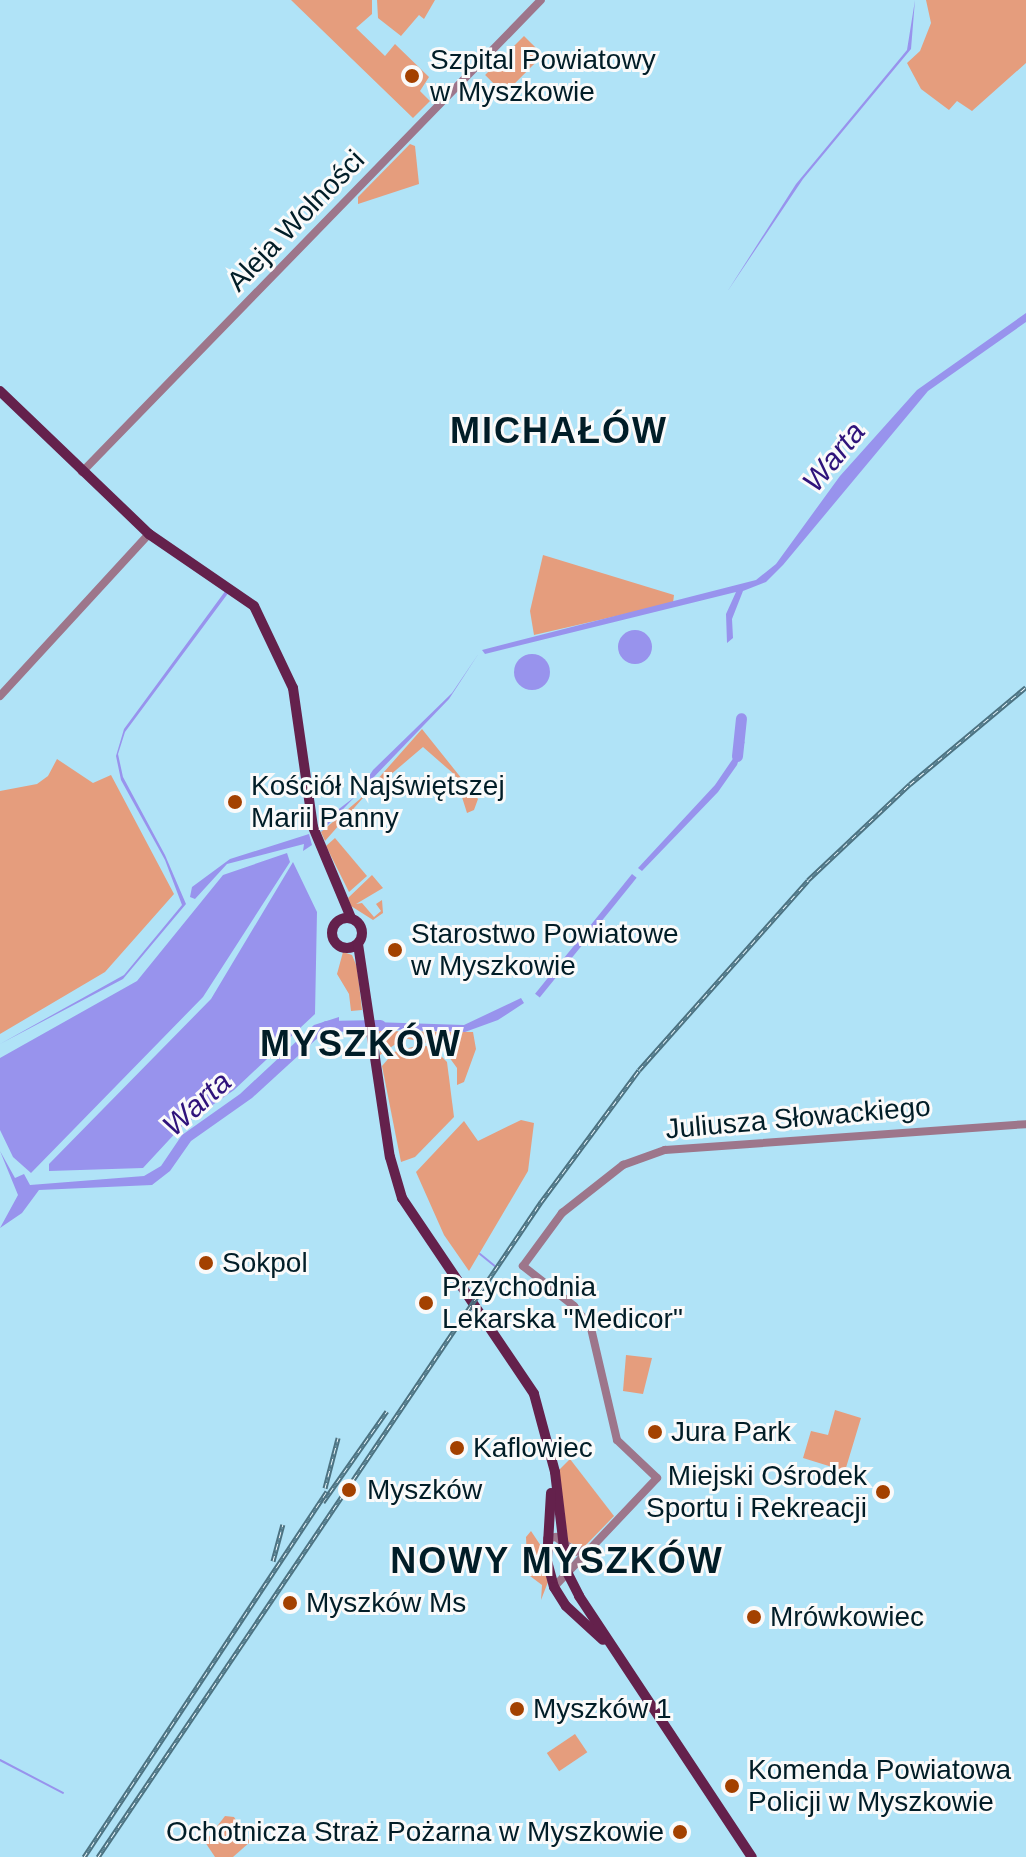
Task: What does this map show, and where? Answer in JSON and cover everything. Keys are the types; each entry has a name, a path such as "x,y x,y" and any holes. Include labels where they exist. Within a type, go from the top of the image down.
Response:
{"main road":[{"path":"0,391 149,534 237,590 261,618 293,688 313,827 339,889 345,918 363,931 353,946"},
{"path":"345,918 333,938 353,946 361,970 395,1178 422,1231 502,1341 534,1394 551,1455 567,1572 612,1647 752,1857"},
{"path":"551,1455 547,1539 556,1585 566,1606 612,1647"}],"street":[{"name":"Aleja Wolności","path":"82,472 541,0"},
{"path":"0,696 149,534"},
{"name":"Juliusza Słowackiego","path":"591,1549 657,1478 617,1440 591,1328 574,1306 523,1266 562,1213 616,1169 651,1153 1026,1124"},
{"path":"547,1539 563,1543 575,1552 591,1549"},
{"path":"556,1585 591,1549"}],"shaded area":[{"path":"291,0 372,0 372,14 356,28 385,56 395,44 429,77 420,91 430,101 413,118"},
{"path":"377,0 435,0 424,19 419,15 401,36 378,18"},
{"path":"926,0 1026,0 1026,63 972,111 957,101 949,110 921,89 907,63 920,51 931,23"},
{"path":"524,36 543,55 504,94 485,75"},
{"path":"410,144 415,146 419,184 358,204 358,197"},
{"path":"543,555 674,595 673,603 534,635 530,611"},
{"path":"422,729 478,799 474,810 467,813 455,775 423,747 362,799 325,841 321,832 360,799"},
{"path":"57,759 93,783 111,775 174,894 105,972 0,1034 0,791 37,784 48,776"},
{"path":"335,838 367,876 349,892 326,846"},
{"path":"372,875 383,888 356,904 362,903 374,917 381,911 376,904 382,900 383,913 373,920 351,906 348,898"},
{"path":"343,952 352,955 357,967 362,1010 351,1011 349,994 337,974"},
{"path":"379,1031 473,1032 476,1049 464,1082 457,1085 457,1068 441,1046 404,1038 380,1055"},
{"path":"420,1045 432,1047 447,1062 454,1117 415,1157 401,1162 382,1066 394,1052"},
{"path":"521,1120 534,1123 528,1171 469,1271 444,1235 416,1172 464,1121 478,1141"},
{"path":"626,1355 652,1358 643,1394 623,1391"},
{"path":"835,1410 861,1418 845,1471 803,1458 811,1431 828,1435"},
{"path":"570,1459 614,1516 583,1548 568,1542 559,1470"},
{"path":"531,1531 541,1546 548,1582 541,1600 542,1585 530,1576 527,1561 526,1537"},
{"path":"575,1734 587,1752 559,1771 547,1753"},
{"path":"225,1816 234,1817 250,1842 233,1857 215,1857 205,1842"}],"water":[{"path":"915,0 911,49 803,179 727,292 796,184 907,50"},
{"path":"1026,313 1026,322 928,391 783,565 766,582 743,591 732,619 733,638 727,643 726,614 736,592 485,654 482,650 756,580 776,564 840,476 917,390"},
{"path":"226,590 229,592 125,732 118,754 123,777 165,855 186,904 123,979 0,1044 124,975 182,905 165,860 121,780 116,756 124,729"},
{"path":"635,630 647,635 652,647 647,659 635,664 623,659 618,647 623,635"},
{"path":"479,653 449,699 357,795 373,770 452,693"},
{"path":"532,654 544,660 550,672 544,684 532,690 520,684 514,672 520,660"},
{"path":"745,741 737,765 718,792 642,871 638,868 715,785"},
{"path":"355,797 321,832 327,818"},
{"path":"309,834 312,845 303,851 304,844 227,864 195,899 190,897 192,887 230,859"},
{"path":"287,853 290,862 203,997 31,1173 13,1157 0,1130 0,1058 137,981 223,875"},
{"path":"293,862 317,912 315,1014 234,1090 181,1127 143,1168 49,1171 49,1164 211,999"},
{"path":"632,874 637,878 540,997 535,994"},
{"path":"521,998 524,1003 498,1020 465,1032 375,1029 373,1022 464,1025"},
{"path":"339,1017 339,1032 323,1033 252,1098 191,1141 170,1171 152,1185 39,1190 22,1213 0,1228 18,1195 0,1151 15,1178 24,1174 30,1185 144,1176 161,1166 182,1135 240,1094 314,1025"}],"waterway":[{"name":"Warta","path":"737,756 741,718"},
{"name":"Warta","path":"326,1026 380,1025"},
{"path":"480,1254 495,1266"},
{"path":"0,1760 63,1793"}],"railway":[{"path":"98,1857 541,1202 639,1070 808,880 910,784 1026,687"},
{"path":"323,1502 387,1411"},
{"path":"325,1488 338,1438"},
{"path":"84,1857 327,1491"},
{"path":"273,1561 283,1524"}],"place":[{"name":"Szpital Powiatowy w Myszkowie","path":"412,76"},
{"name":"Kościół Najświętszej Marii Panny","path":"235,802"},
{"name":"Starostwo Powiatowe w Myszkowie","path":"395,950"},
{"name":"Sokpol","path":"206,1263"},
{"name":"Przychodnia Lekarska \"Medicor\"","path":"426,1303"},
{"name":"Jura Park","path":"655,1432"},
{"name":"Kaflowiec","path":"457,1448"},
{"name":"Myszków","path":"349,1490"},
{"name":"Miejski Ośrodek Sportu i Rekreacji","path":"883,1492"},
{"name":"Myszków Ms","path":"290,1603"},
{"name":"Mrówkowiec","path":"754,1617"},
{"name":"Myszków 1","path":"517,1709"},
{"name":"Komenda Powiatowa Policji w Myszkowie","path":"732,1786"},
{"name":"Ochotnicza Straż Pożarna w Myszkowie","path":"680,1832"}],"district":[{"name":"MICHAŁÓW","path":"559,431"},
{"name":"MYSZKÓW","path":"361,1044"},
{"name":"NOWY MYSZKÓW","path":"557,1561"}]}
